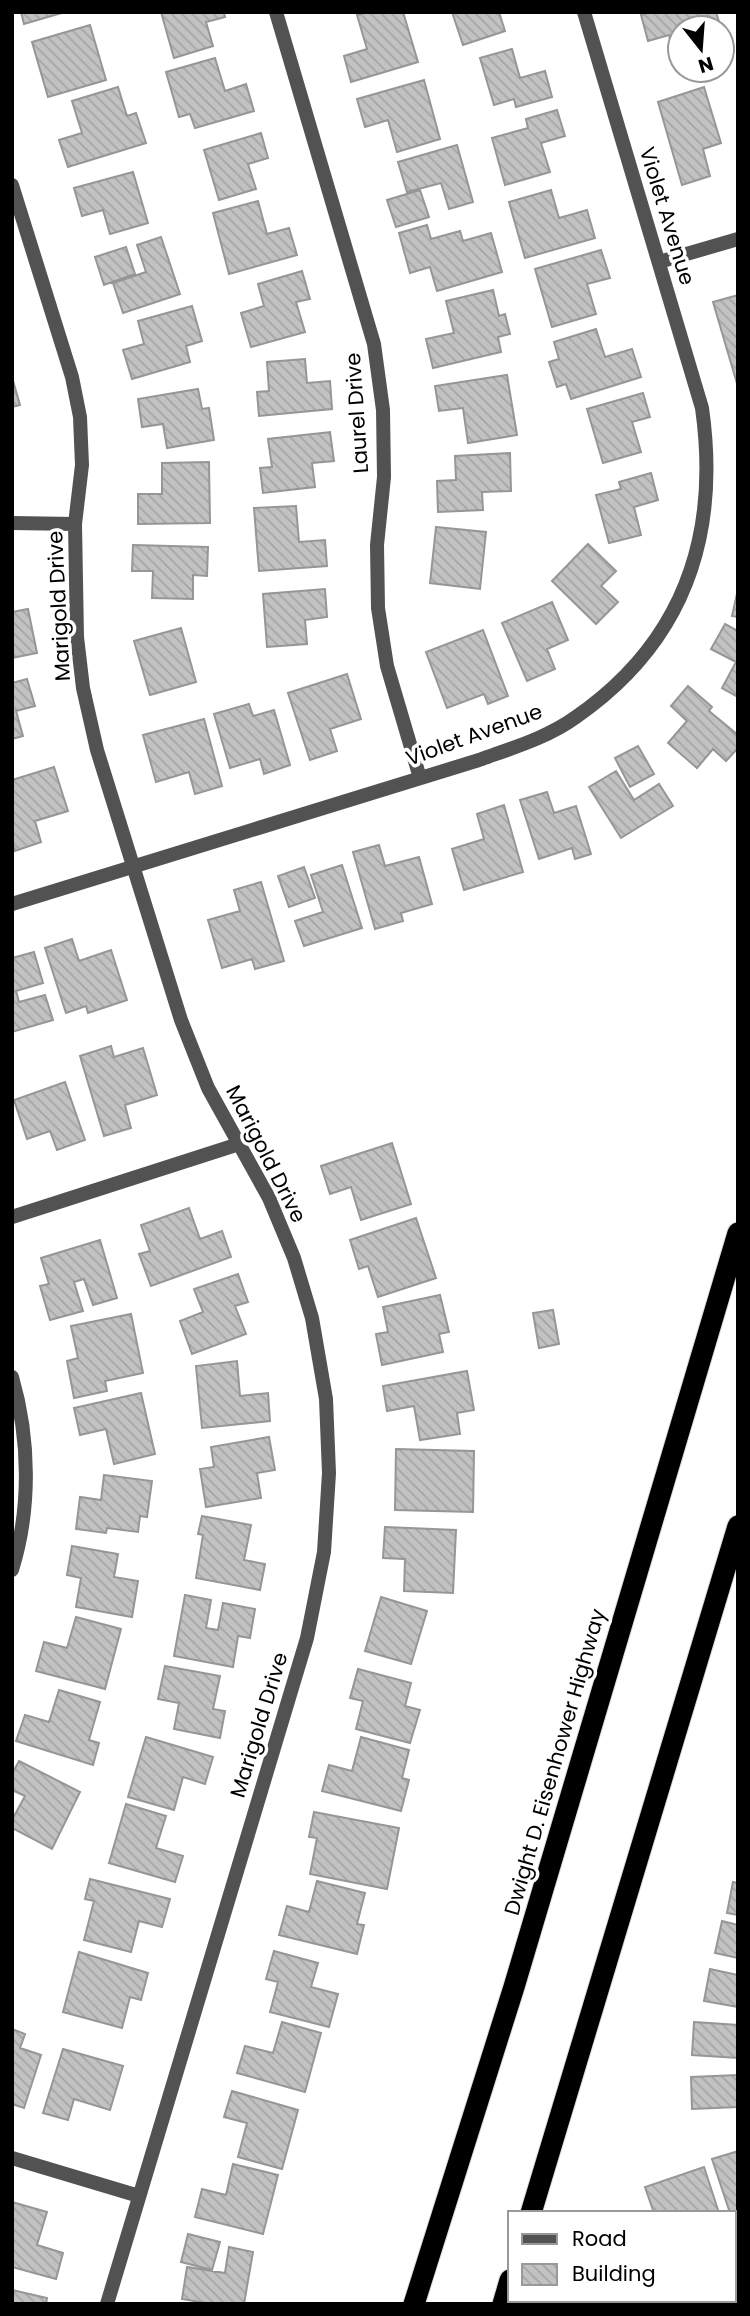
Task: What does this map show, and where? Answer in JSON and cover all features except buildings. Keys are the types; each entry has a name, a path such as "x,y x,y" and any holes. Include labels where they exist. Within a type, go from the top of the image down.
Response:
{"highway":[{"name":"Dwight D. Eisenhower Highway","path":"414,2304 514,1987 738,1233"},
{"path":"532,2211 738,1526"},
{"path":"503,2304 508,2287"}],"street":[{"name":"Laurel Drive","path":"276,12 374,345 383,410 384,477 377,545 378,608 387,666 420,778"},
{"name":"Violet Avenue","path":"12,904 420,778 536,739 575,718 614,687 645,653 682,593 691,572 704,524 708,452 702,408 584,12"},
{"name":"Marigold Drive","path":"12,185 72,377 80,417 82,465 75,524 78,637 83,688 97,750 181,1020 208,1088 274,1210 294,1258 312,1318 326,1399 329,1473 324,1552 307,1638 107,2304"},
{"path":"659,262 738,239"},
{"path":"12,523 75,524"},
{"path":"12,1217 239,1144"},
{"path":"12,1377 25,1438 26,1505 12,1570"},
{"path":"12,2158 139,2196"}]}
